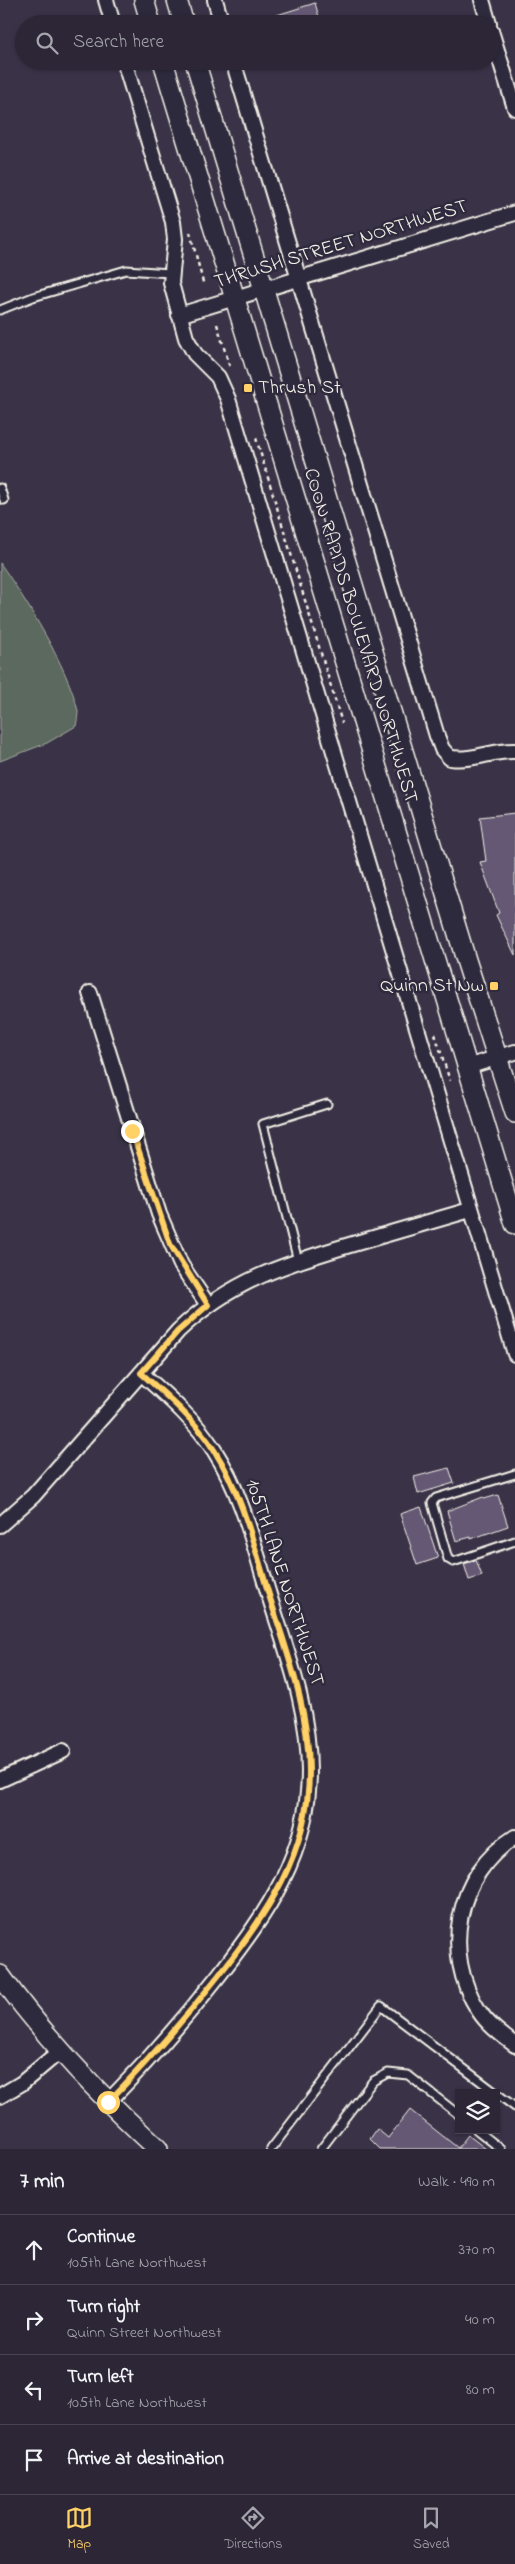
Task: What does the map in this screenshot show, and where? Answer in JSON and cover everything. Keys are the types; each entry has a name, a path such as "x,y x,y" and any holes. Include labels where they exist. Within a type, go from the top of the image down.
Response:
{"main road":[{"path":"144,0 148,15"},
{"path":"176,0 181,15"},
{"name":"COON RAPIDS BOULEVARD NORTHWEST","path":"166,70 515,1224"},
{"name":"COON RAPIDS BOULEVARD NORTHWEST","path":"198,70 264,290 506,1055 515,1114"},
{"path":"0,1975 60,2051 108,2102 158,2149"}],"street":[{"path":"106,0 110,15"},
{"path":"215,0 219,15"},
{"path":"482,0 486,15"},
{"path":"500,60 515,108"},
{"path":"127,70 173,222 176,239 170,283 179,315 190,347 218,378 228,399 470,1210 515,1354"},
{"path":"236,70 442,749 450,758 469,760 500,751 515,751"},
{"name":"THRUSH STREET NORTHWEST","path":"179,315 515,213"},
{"path":"90,993 159,1214 177,1258 208,1305"},
{"path":"467,1067 506,1055"},
{"path":"0,1526 33,1496 178,1331 208,1305 253,1278 298,1261 470,1210"},
{"name":"105TH LANE NORTHWEST","path":"108,2102 180,2026 252,1932 277,1894 288,1872 300,1834 308,1796 309,1772 306,1729 297,1683 236,1494 221,1462 202,1434 178,1407 141,1373"},
{"path":"0,1780 63,1751"},
{"path":"515,1837 488,1858 474,1878 460,1912 457,1940 460,1970 470,1996 485,2020 515,2045"},
{"path":"0,2096 22,2082 60,2051"}],"lane":[{"path":"0,310 33,297 126,270 170,273"},
{"path":"0,488 4,500"},
{"path":"298,1261 262,1124 327,1104"},
{"path":"515,1474 436,1498 432,1503 448,1559 453,1562 515,1541"},
{"path":"271,2149 381,2006 491,2089"},
{"path":"321,2149 373,2081 388,2073 408,2075 455,2113"},
{"path":"500,2096 515,2108"},
{"path":"482,2134 501,2149"}],"green space":[{"path":"0,563 45,634 65,675 78,711 76,726 47,743 0,761"}],"building":[{"path":"315,3 318,15 277,15"},
{"path":"515,813 515,955 496,915 499,913 480,862 486,861 480,817"},
{"path":"449,1468 454,1483 418,1494 414,1477"},
{"path":"498,1495 508,1526 471,1539 471,1537 456,1541 447,1511 483,1497 484,1499"},
{"path":"421,1507 438,1558 417,1565 400,1514"},
{"path":"476,1560 482,1576 469,1580 464,1564"},
{"path":"410,2110 458,2148 468,2135 486,2149 380,2149 370,2139 377,2129 388,2138"}],"place":[{"name":"Thrush St","path":"248,388"},
{"name":"Quinn St Nw","path":"494,986"}],"route":[{"path":"108,2102 180,2026 252,1932 277,1894 288,1872 302,1827 308,1796 309,1772 306,1729 297,1683 240,1503 229,1476 202,1434 178,1407 141,1373 178,1331 208,1305 170,1244 132,1131"}]}
